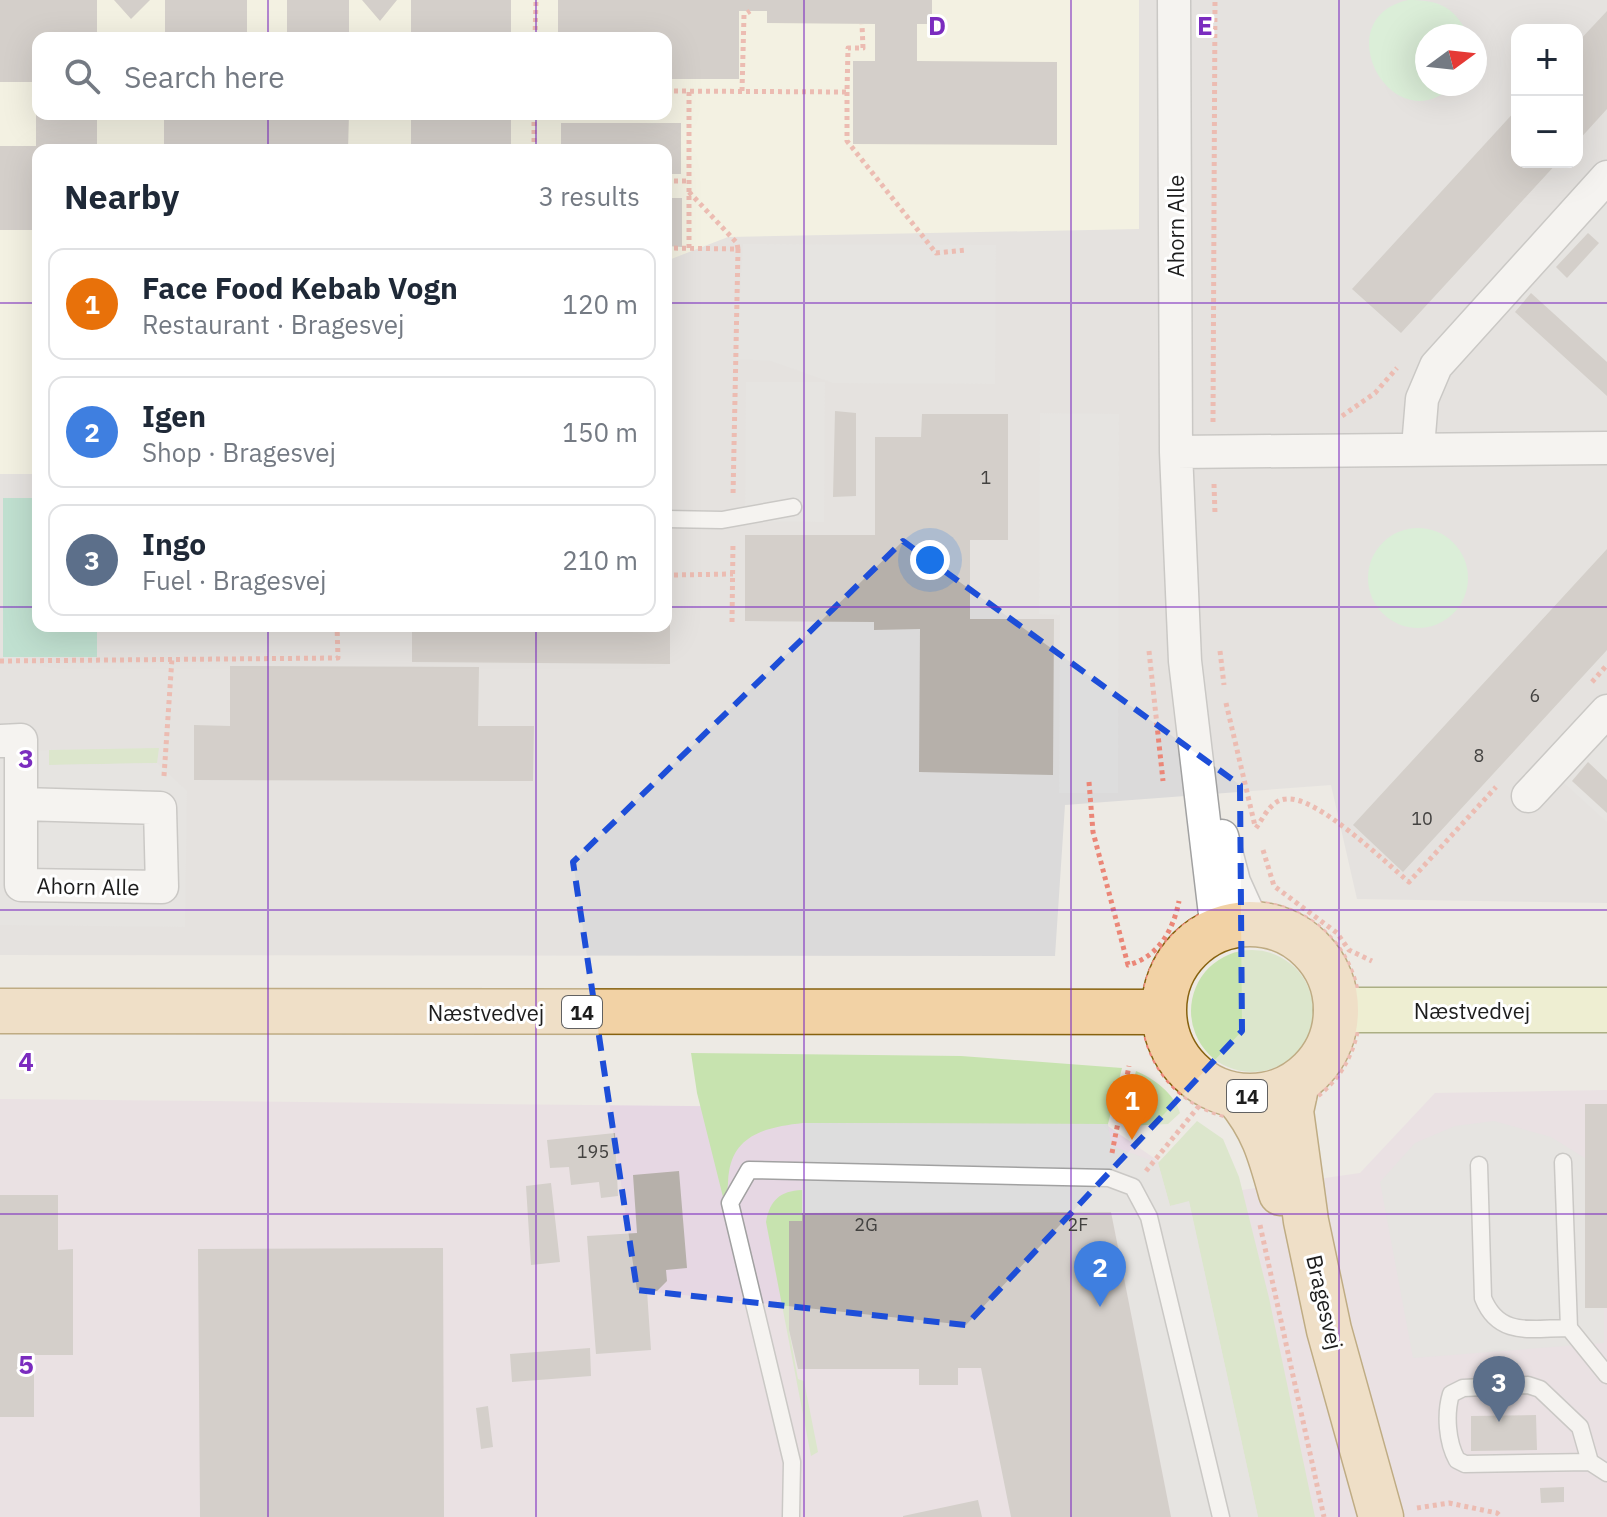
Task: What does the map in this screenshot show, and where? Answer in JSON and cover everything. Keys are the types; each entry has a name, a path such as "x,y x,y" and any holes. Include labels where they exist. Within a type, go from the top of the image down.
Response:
{"main road":[{"name":"14","path":"1153,1012 1190,1072 1246,1107 1323,1056 1348,1010 1327,971 1311,950 1279,929 1232,916"},
{"path":"1153,1012 1174,970 1192,947 1232,916"},
{"name":"Næstvedvej","path":"1348,1010 1607,1010"},
{"name":"Næstvedvej","path":"0,1011 1153,1012"},
{"name":"Bragesvej","path":"1246,1107 1285,1206 1356,1517"},
{"name":"Bragesvej","path":"1246,1107 1306,1221 1329,1330 1395,1513"}],"street":[{"name":"Ahorn Alle","path":"1174,0 1176,452 1188,701 1232,916"},
{"path":"1418,447 1422,399 1436,366 1607,177"},
{"path":"1176,452 1418,447 1607,448"},
{"path":"1528,796 1597,699"},
{"name":"Ahorn Alle","path":"0,741 21,740 21,885 162,887 160,808"},
{"path":"21,804 160,808"},
{"path":"1337,1429 1365,1517"}],"lane":[{"path":"672,519 722,520 793,507"},
{"path":"1563,1162 1569,1328 1607,1375"},
{"path":"1479,1165 1483,1298 1489,1314 1506,1325 1569,1328"},
{"path":"791,1517 792,1462 730,1203 749,1170 1109,1178 1133,1187 1149,1217 1221,1517"},
{"path":"1590,1462 1580,1427 1540,1389 1528,1385 1476,1387 1451,1394 1447,1409 1457,1460 1465,1464 1590,1462 1607,1473"}],"path":[{"path":"535,32 536,0"},
{"path":"742,91 744,15 750,11"},
{"path":"862,24 863,48 848,48 847,141 936,253 966,250"},
{"path":"672,91 847,92"},
{"path":"689,91 689,248"},
{"path":"534,120 534,144"},
{"path":"672,181 689,181"},
{"path":"689,191 737,243 738,249 732,622"},
{"path":"672,248 738,249"},
{"path":"1330,416 1344,416 1375,393 1404,361"},
{"path":"1176,416 1228,416"},
{"path":"674,575 733,574"},
{"path":"0,661 338,658 337,632"},
{"path":"160,808 172,658"},
{"path":"1597,699 1607,665"},
{"path":"1089,782 1093,832 1128,965 1143,961 1159,947 1174,923 1179,902"},
{"path":"1256,828 1272,804 1287,798 1298,801 1332,817 1409,882 1497,786"},
{"path":"1274,886 1337,933 1349,950 1372,961"},
{"path":"1133,1187 1246,1107 1323,1092 1346,1063 1354,1046 1348,1010 1352,971 1343,953 1324,930 1299,913 1281,906 1181,927 1156,957 1144,993 1153,1012 1153,1057 1165,1076 1246,1107"},
{"path":"1109,1178 1116,1118 1129,1066"},
{"path":"1258,1216 1324,1517"},
{"path":"1395,1513 1449,1503 1497,1513 1501,1517"}],"highlighted area":[{"path":"903,541 1240,785 1242,1031 966,1325 637,1290 573,862"}],"shaded area":[{"path":"0,0 1607,0 1607,903 1357,899 1331,785 1065,805 1055,956 0,955"},
{"path":"0,0 1139,0 1139,229 728,237 672,259 672,144 32,144 32,474 0,474"},
{"path":"1607,177 1607,386 1503,288"},
{"path":"743,244 996,245 995,384 833,383 771,361 736,359"},
{"path":"746,382 825,382 824,522 745,521"},
{"path":"1040,413 1119,414 1118,793 1059,793 1060,615 1039,614"},
{"path":"1607,711 1607,822 1552,772"},
{"path":"49,750 49,765 157,763 187,791 185,927 0,925 0,752"},
{"path":"1607,1090 1607,1517 0,1517 0,1099 1085,1110 1207,1195 1360,1173 1435,1093"},
{"path":"1494,1121 1551,1137 1604,1170 1604,1343 1413,1358 1380,1182 1415,1143 1455,1126"},
{"path":"803,1123 1108,1124 1112,1146 1158,1163 1170,1206 1189,1201 1258,1517 1171,1517 1111,1212 802,1213"}],"green space":[{"path":"1408,0 1427,1 1443,6 1462,24 1415,24 1415,96 1437,96 1432,99 1410,100 1391,90 1377,72 1370,51 1371,30 1383,12"},
{"path":"3,498 32,498 32,632 97,632 97,657 3,657"},
{"path":"1418,528 1437,531 1454,542 1465,559 1468,578 1465,597 1454,614 1437,625 1418,628 1399,625 1382,614 1371,597 1368,578 1371,559 1382,542 1399,531"},
{"path":"159,748 157,763 49,765 49,750"},
{"path":"1252,950 1276,954 1295,968 1309,987 1313,1011 1309,1035 1295,1054 1276,1068 1252,1072 1228,1068 1209,1054 1195,1035 1191,1011 1195,987 1209,968 1228,954"},
{"path":"691,1053 961,1056 1122,1068 1108,1124 803,1123 766,1130 746,1140 738,1148 723,1197 697,1093"},
{"path":"1136,1071 1156,1082 1173,1099 1180,1113 1168,1124 1126,1126 1122,1119"},
{"path":"1197,1121 1223,1139 1239,1177 1269,1298 1315,1517 1258,1517 1189,1202 1170,1206 1158,1163"},
{"path":"802,1190 802,1221 789,1222 789,1330 798,1379 804,1381 818,1452 811,1456 766,1222 777,1198"}],"building":[{"path":"0,0 97,0 97,32 32,32 32,82 0,82"},
{"path":"114,0 150,0 131,19"},
{"path":"165,0 247,0 247,32 165,32"},
{"path":"287,0 349,0 349,32 287,32"},
{"path":"362,0 397,0 380,21"},
{"path":"411,0 511,0 511,32 411,32"},
{"path":"558,0 932,0 932,24 917,24 917,61 1057,62 1057,145 853,144 853,61 875,61 875,24 767,23 767,11 739,11 739,79 672,79 672,32 558,32"},
{"path":"1607,11 1607,109 1583,135 1583,96 1583,37"},
{"path":"1511,116 1511,168 1552,168 1401,333 1352,289"},
{"path":"36,120 97,120 97,144 36,144"},
{"path":"164,120 349,120 348,144 164,144"},
{"path":"411,120 511,120 511,144 411,144"},
{"path":"561,123 681,123 681,174 672,174 672,144 561,144"},
{"path":"0,146 32,146 32,230 0,230"},
{"path":"672,198 682,198 682,247 672,246"},
{"path":"1588,233 1599,243 1567,278 1556,267"},
{"path":"1531,293 1607,362 1607,396 1515,312"},
{"path":"835,411 856,413 856,496 833,497"},
{"path":"922,414 1008,414 1008,540 970,540 970,619 1054,619 1053,775 919,772 920,629 874,630 874,622 745,621 745,535 875,535 875,437 921,437"},
{"path":"1607,549 1607,650 1403,872 1353,825"},
{"path":"412,632 670,632 670,664 412,662"},
{"path":"230,666 479,667 478,726 534,726 533,781 194,780 194,725 230,726"},
{"path":"1588,762 1607,780 1607,813 1572,781"},
{"path":"1585,1104 1607,1104 1607,1308 1585,1308"},
{"path":"615,1133 618,1196 601,1198 599,1182 571,1185 569,1167 550,1168 547,1140"},
{"path":"679,1171 687,1268 666,1270 667,1281 657,1291 647,1291 651,1350 596,1354 587,1236 637,1233 633,1175"},
{"path":"551,1183 560,1262 531,1265 526,1186"},
{"path":"0,1195 58,1195 58,1250 73,1249 73,1355 34,1355 34,1417 0,1417"},
{"path":"1111,1212 1171,1517 1011,1517 981,1368 958,1368 958,1385 919,1385 919,1369 798,1369 789,1330 789,1221 802,1221 802,1213"},
{"path":"443,1248 444,1517 200,1517 198,1249"},
{"path":"590,1348 591,1376 512,1382 510,1354"},
{"path":"488,1406 493,1447 481,1449 476,1408"},
{"path":"1536,1415 1537,1450 1471,1451 1471,1416"},
{"path":"1564,1487 1564,1502 1541,1503 1540,1488"},
{"path":"978,1500 982,1517 903,1517 903,1516"}],"place":[{"name":"Face Food Kebab Vogn","path":"1132,1140"},
{"name":"Igen","path":"1100,1307"},
{"name":"Ingo","path":"1499,1422"}]}
